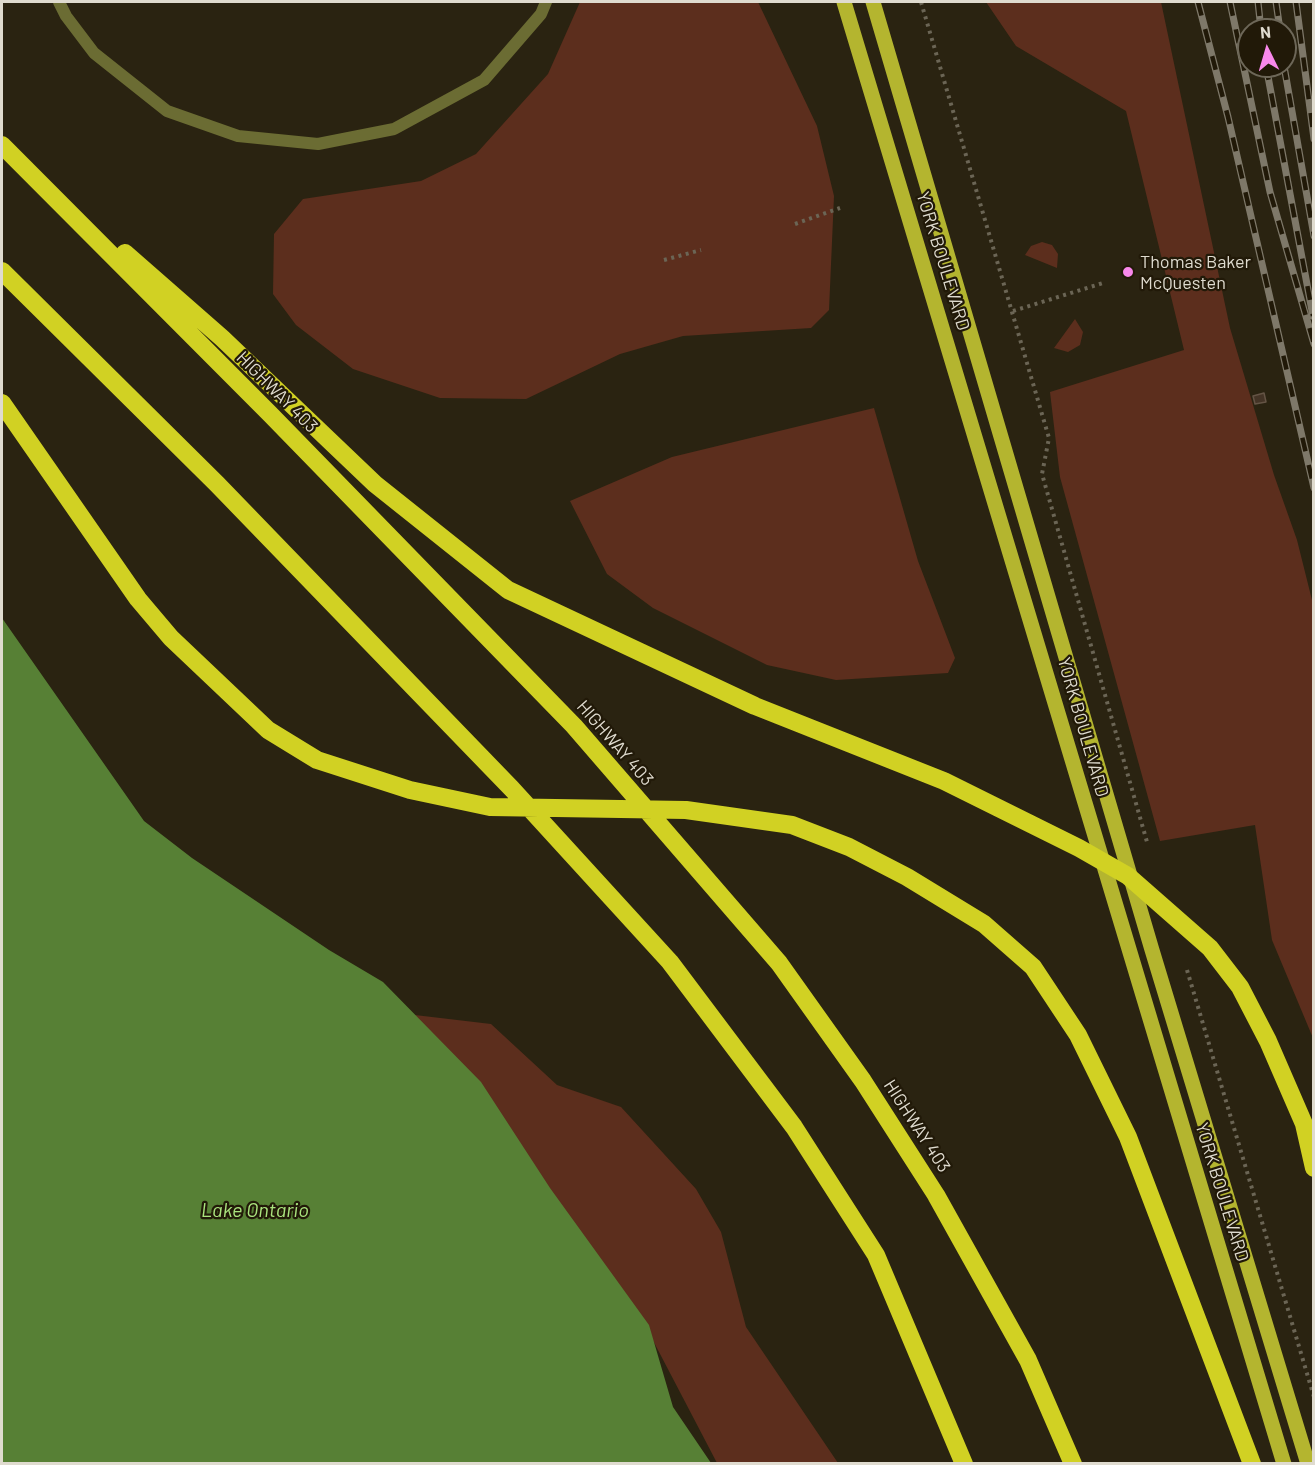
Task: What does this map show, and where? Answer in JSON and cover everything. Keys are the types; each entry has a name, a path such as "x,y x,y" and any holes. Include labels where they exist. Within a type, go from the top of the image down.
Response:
{"highway":[{"path":"4,147 222,338 375,484 508,590 635,652 755,706 944,782 1128,876 1210,948 1240,987 1268,1041 1304,1124 1314,1168"},
{"name":"HIGHWAY 403","path":"4,147 270,414 574,726 779,963 863,1081 936,1195 1028,1360 1073,1464"},
{"path":"2,271 217,484 512,789 670,962 794,1127 876,1255 964,1464"},
{"path":"2,403 138,599 180,647 268,730 317,760 410,790 490,807 686,810 792,825 849,847 907,877 984,924 1033,967 1078,1035 1128,1137 1252,1464"}],"main road":[{"name":"YORK BOULEVARD","path":"844,2 1121,929 1284,1464"},
{"name":"YORK BOULEVARD","path":"873,2 1152,950 1308,1464"}],"street":[{"path":"59,2 66,16 94,53 167,111 238,136 318,144 394,129 484,80 541,14 546,2"}],"path":[{"path":"921,2 1049,438 1042,474 1146,842"},
{"path":"795,224 840,208"},
{"path":"664,260 701,250"},
{"path":"1013,311 1102,283"},
{"path":"1186,970 1314,1397"}],"shaded area":[{"path":"580,2 758,2 817,126 834,196 829,310 811,328 683,336 620,354 526,399 440,398 353,369 296,325 273,294 274,234 303,199 421,181 476,154 548,74"},
{"path":"986,2 1161,2 1230,328 1274,475 1297,540 1313,604 1313,1038 1272,940 1255,825 1160,841 1060,477 1050,392 1184,350 1126,111 1016,46"},
{"path":"1042,242 1052,245 1058,254 1057,268 1025,255 1031,246"},
{"path":"1075,319 1083,332 1080,345 1068,352 1054,348"},
{"path":"874,408 918,561 955,658 948,673 836,680 767,665 653,608 607,574 570,501 672,457"},
{"path":"398,1013 491,1024 557,1085 621,1107 696,1189 721,1232 746,1327 838,1463 717,1463 647,1329"}],"water":[{"name":"Lake Ontario","path":"2,618 144,821 192,858 329,950 383,982 481,1082 550,1188 649,1325 673,1407 711,1463 2,1463"}],"building":[{"path":"1264,393 1266,402 1255,404 1253,396"}],"railway":[{"path":"1198,2 1228,117 1314,488"},
{"path":"1230,2 1270,192 1314,344"},
{"path":"1258,2 1260,18"},
{"path":"1276,2 1278,18"},
{"path":"1296,2 1314,139"},
{"path":"1268,78 1313,316"},
{"path":"1286,78 1314,236"}],"place":[{"name":"Thomas Baker McQuesten","path":"1128,272"}]}
